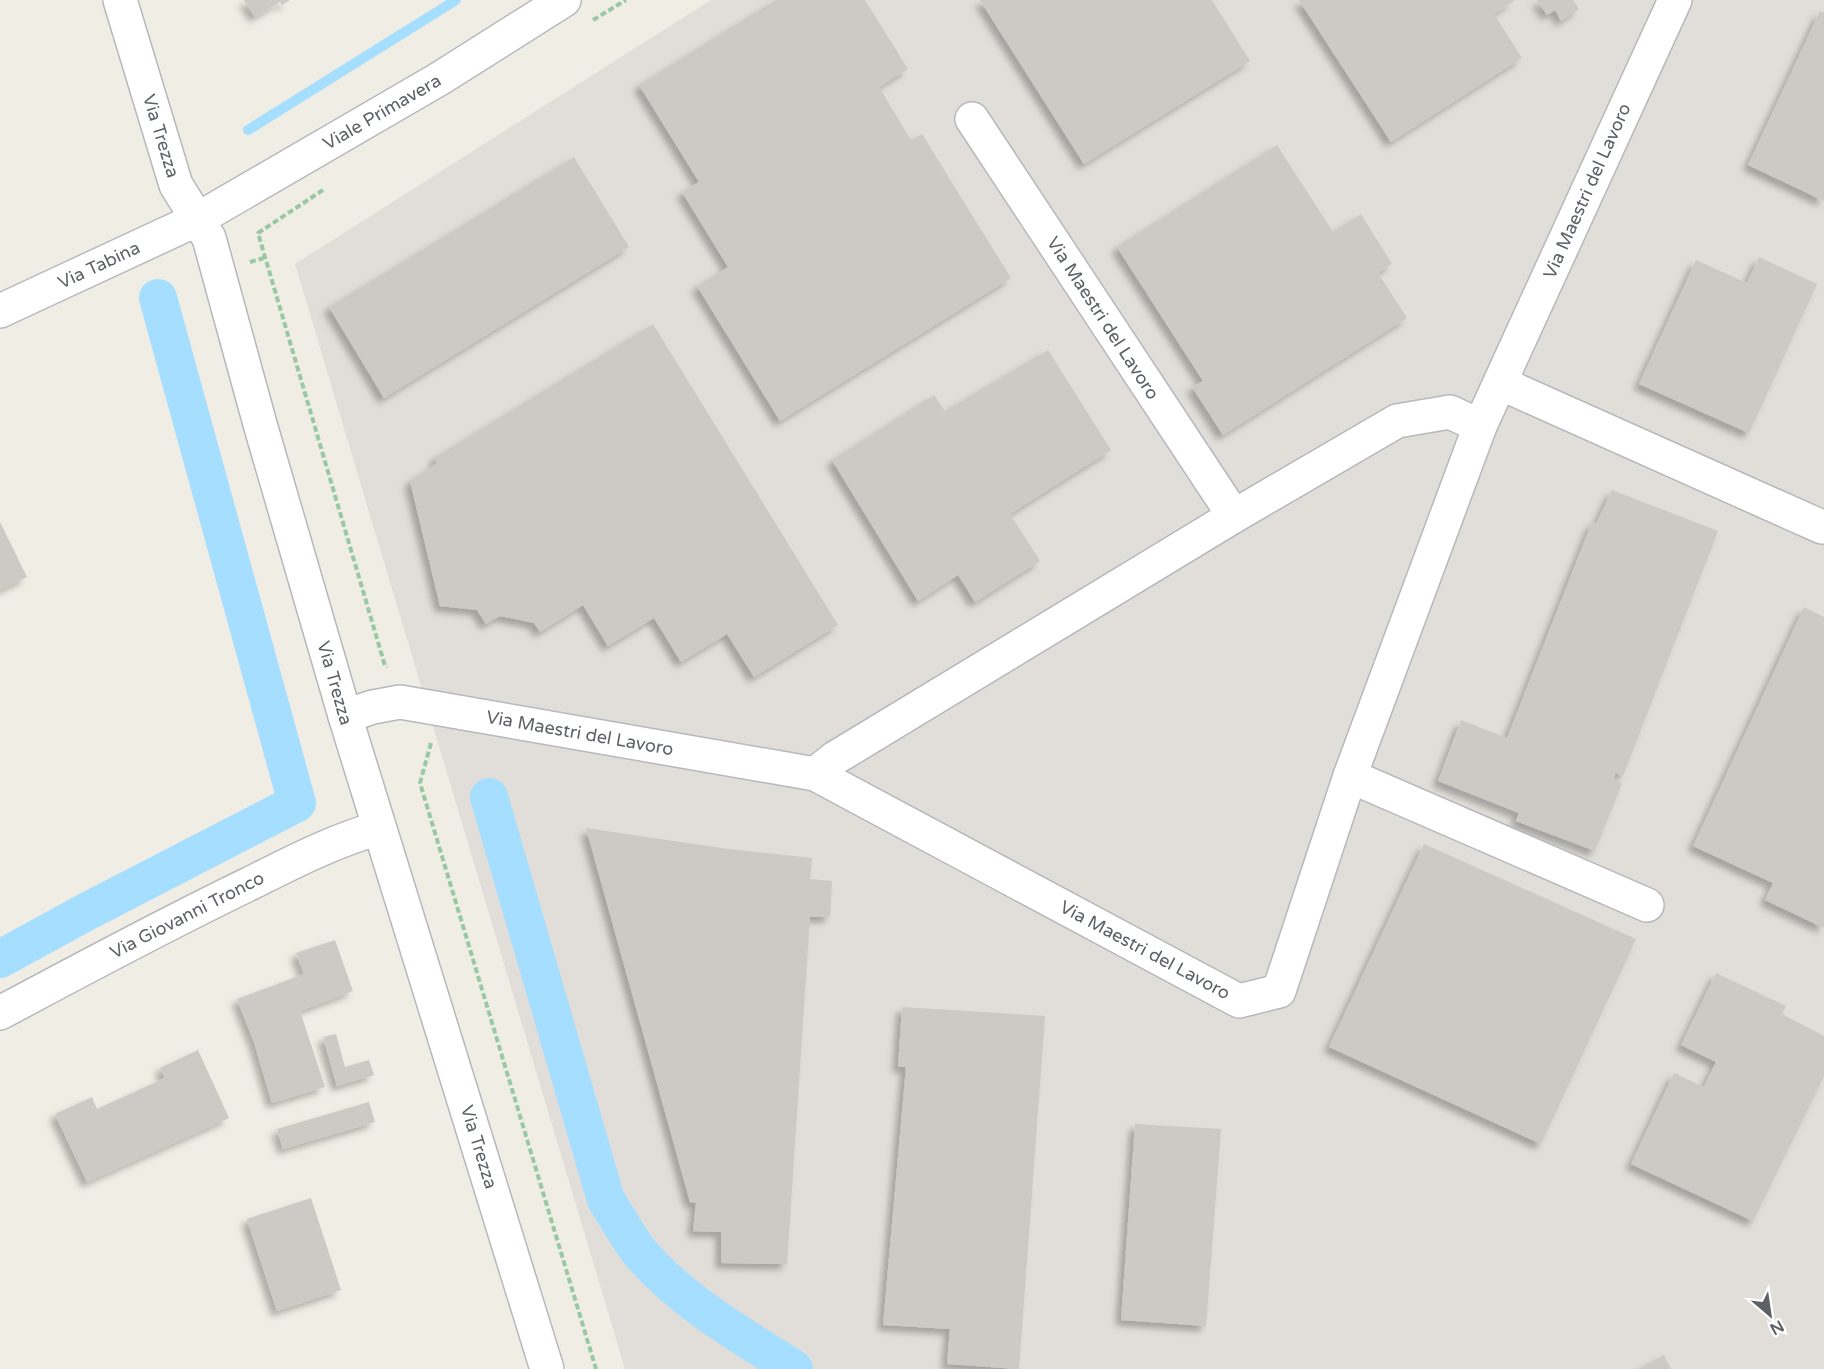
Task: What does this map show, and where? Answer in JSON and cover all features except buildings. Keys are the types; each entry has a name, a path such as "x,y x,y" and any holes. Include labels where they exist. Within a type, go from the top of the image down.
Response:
{"street":[{"name":"Via Trezza","path":"120,0 176,185 209,238 260,424 345,716 547,1369"},
{"name":"Viale Primavera","path":"198,219 439,79 564,0"},
{"name":"Via Maestri del Lavoro","path":"345,716 373,707 400,702 815,774 1239,1001 1279,991 1350,777 1480,426 1675,0"},
{"name":"Via Maestri del Lavoro","path":"972,119 1234,516"},
{"name":"Via Tabina","path":"0,311 198,219"},
{"path":"1500,383 1822,527"},
{"path":"815,774 835,758 1234,516 1397,421 1450,412 1480,426"},
{"path":"1350,777 1647,905"},
{"name":"Via Giovanni Tronco","path":"0,1013 195,910 319,850 379,828"}],"path":[{"path":"586,24 626,0"},
{"path":"326,188 258,233 385,666 397,668"},
{"path":"438,709 433,739 420,783 596,1369"}],"shaded area":[{"path":"711,0 1824,0 1824,1369 625,1369 295,264"}],"waterway":[{"path":"248,130 456,0"},
{"path":"0,959 297,803 158,298"},
{"path":"489,797 606,1200 642,1255 658,1272 714,1317 794,1369"}]}
